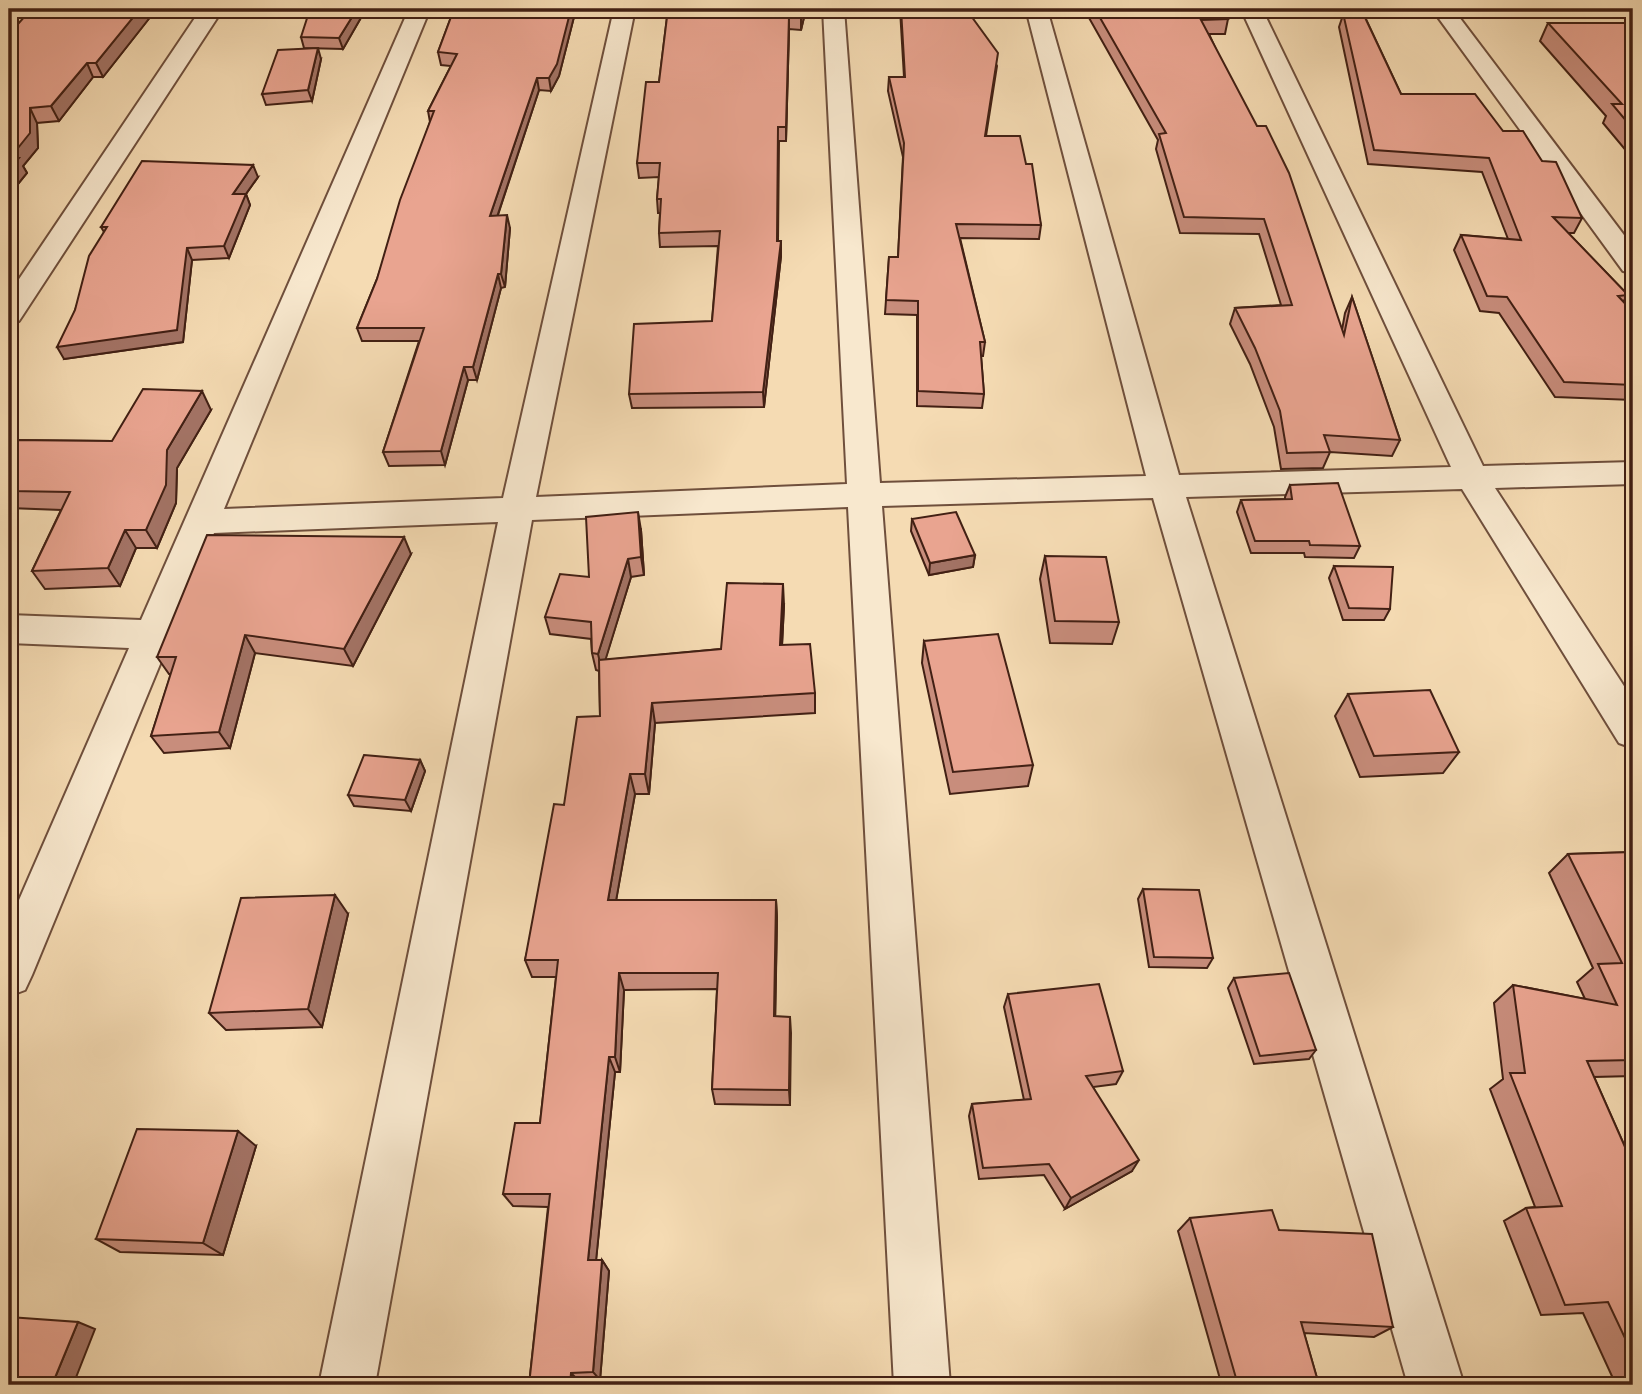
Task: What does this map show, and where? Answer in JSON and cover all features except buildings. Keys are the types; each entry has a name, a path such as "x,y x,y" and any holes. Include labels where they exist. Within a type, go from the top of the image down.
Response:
{"street":[{"path":"9,315 212,9"},
{"path":"11,964 155,635 419,9"},
{"path":"347,1385 517,509 624,9"},
{"path":"833,9 922,1385"},
{"path":"1036,9 1166,487 1436,1385"},
{"path":"1251,9 1472,478 1633,732"},
{"path":"1442,9 1633,265"},
{"path":"202,522 864,495 1633,474"},
{"path":"9,629 155,635"}]}
